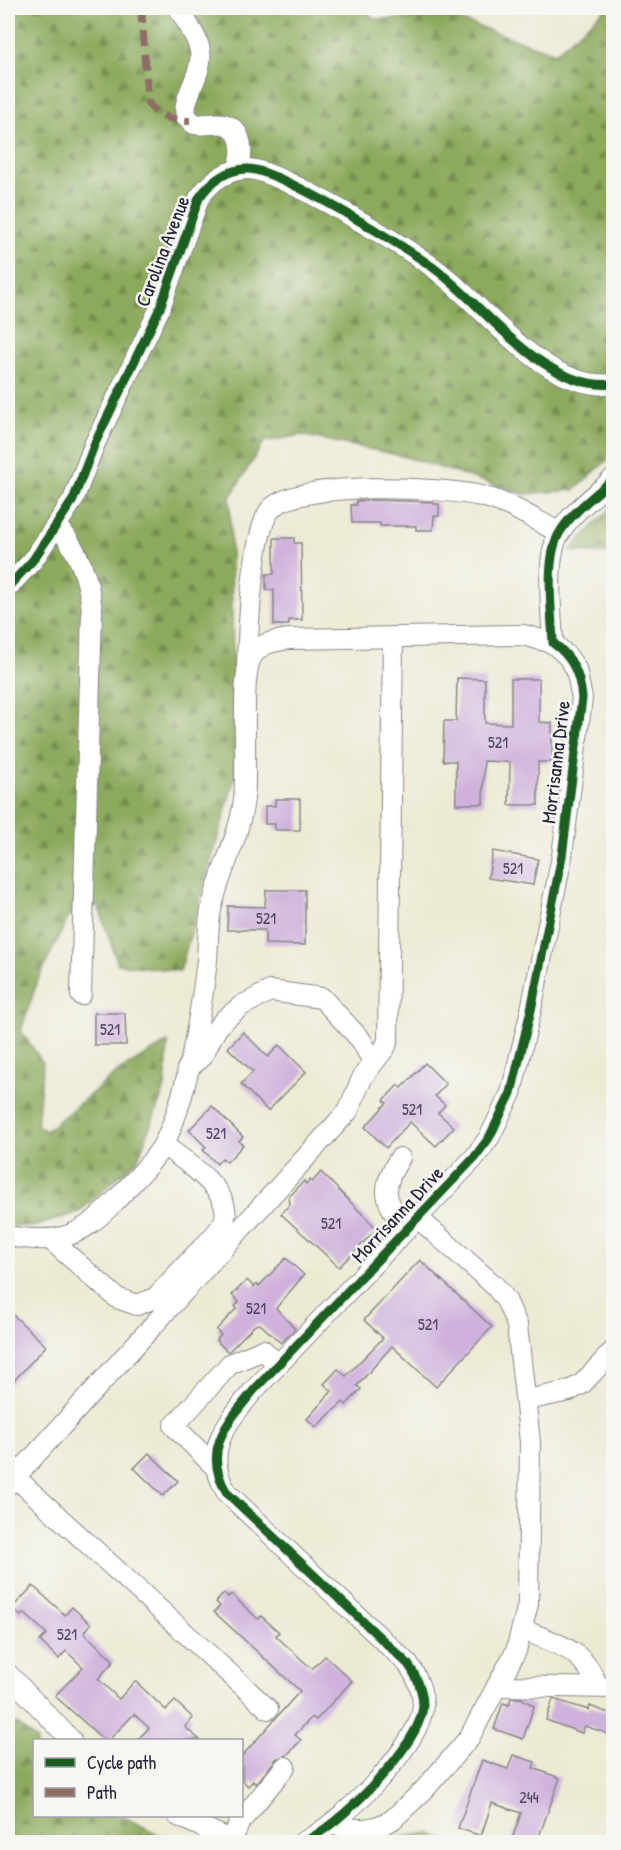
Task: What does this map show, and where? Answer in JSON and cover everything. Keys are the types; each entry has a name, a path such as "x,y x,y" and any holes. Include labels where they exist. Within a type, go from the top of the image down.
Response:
{"street":[{"path":"179,8 200,50 200,64 186,105 186,116 194,124 216,123 232,128 237,134 242,149 237,170 249,169 269,173 396,242 470,297 527,352 548,367 582,383 614,384"},
{"name":"Carolina Avenue","path":"8,587 33,560 58,526 73,500 95,443 156,319 199,198 220,176 237,170"},
{"path":"247,670 257,650 270,642 393,636 523,635 553,643 552,558 560,533 568,522 614,478"},
{"path":"8,1236 52,1240 78,1233 94,1222 163,1145 178,1109 203,992 214,894 234,843 244,800 249,624 261,530 270,510 289,498 390,488 451,490 484,496 560,533"},
{"path":"58,526 68,539 85,571 92,611 81,994"},
{"path":"267,1709 11,1481 202,1260 348,1111 363,1076 385,1048 388,1041 393,636"},
{"name":"Morrisanna Drive","path":"217,1468 216,1455 221,1435 236,1411 474,1158 497,1124 511,1093 529,1020 562,856 582,698 576,669 568,657 553,643"},
{"path":"186,1070 201,1058 224,1020 241,1006 270,991 322,998 361,1040 373,1062"},
{"path":"52,1240 117,1299 137,1305 155,1298 202,1260 223,1223 226,1206 218,1191 163,1145"},
{"path":"333,1823 357,1830 370,1829 392,1820 456,1755 469,1738 516,1652 528,1604 530,1442 517,1325 506,1300 495,1286 412,1223 392,1211 387,1199 390,1176 400,1158"},
{"path":"278,1365 263,1350 230,1364 174,1426 217,1468 227,1493 408,1664 418,1681 423,1706 414,1732 404,1748 367,1790 333,1823 303,1842"},
{"path":"527,1400 569,1391 582,1384 614,1350"},
{"path":"523,1630 573,1650 606,1687"},
{"path":"8,1674 70,1739"},
{"path":"497,1686 606,1687"},
{"path":"182,1817 233,1841 240,1822 285,1767"}],"green space":[{"path":"8,8 361,8 375,19 454,18 555,53 607,8 613,8 613,455 574,490 524,494 403,456 301,435 264,442 230,497 235,777 180,971 118,964 98,905 69,916 37,982 21,1031 43,1063 37,1125 46,1131 119,1071 168,1042 165,1087 138,1159 79,1212 33,1227 8,1225"},
{"path":"613,506 613,554 569,551"},
{"path":"16,1723 35,1739 33,1739 33,1817 124,1817 173,1842 8,1842 8,1726"},
{"path":"429,1833 448,1842 371,1842"}],"building":[{"path":"356,501 433,502 439,504 439,516 434,516 433,530 416,530 416,526 352,523 351,505 356,505"},
{"path":"274,538 294,538 294,543 301,543 302,620 289,620 289,625 274,625 274,590 266,590 266,574 274,574"},
{"path":"457,678 485,679 485,723 511,724 511,679 539,679 539,722 552,723 552,762 538,762 538,805 509,805 510,762 484,761 483,804 456,804 456,761 443,761 444,721 456,721"},
{"path":"275,799 300,799 300,830 275,830 275,824 265,824 265,806 275,806"},
{"path":"493,851 538,859 533,885 488,878"},
{"path":"266,890 305,890 305,945 265,944 265,930 227,930 228,906 265,907"},
{"path":"94,1013 125,1013 126,1045 94,1045"},
{"path":"243,1032 268,1057 279,1045 306,1072 268,1111 241,1084 253,1072 228,1048"},
{"path":"425,1063 446,1084 435,1096 445,1105 438,1113 454,1127 436,1146 410,1122 386,1148 365,1127 387,1103 384,1100 398,1085 402,1088"},
{"path":"212,1106 243,1137 239,1141 243,1145 227,1162 222,1158 217,1164 203,1150 206,1147 189,1130"},
{"path":"321,1172 377,1229 339,1267 281,1214 290,1204 289,1197 304,1181 306,1184 310,1180 312,1182"},
{"path":"286,1258 304,1275 276,1308 295,1329 281,1343 260,1324 255,1325 228,1352 216,1340 221,1335 216,1330 237,1308 235,1306 239,1302 232,1295 247,1280 254,1287 257,1284 259,1286"},
{"path":"420,1260 492,1327 436,1387 392,1346 357,1386 361,1389 346,1405 343,1402 316,1427 307,1419 332,1391 324,1384 338,1369 346,1376 383,1338 364,1320"},
{"path":"8,1310 46,1346 8,1387"},
{"path":"149,1453 178,1481 163,1496 134,1468"},
{"path":"33,1586 65,1615 72,1607 91,1624 84,1633 114,1661 98,1679 119,1699 135,1681 166,1710 175,1701 193,1718 185,1727 199,1739 138,1739 149,1728 134,1714 110,1739 103,1739 55,1696 83,1667 66,1651 59,1659 40,1641 47,1634 24,1613 21,1616 12,1608"},
{"path":"224,1593 228,1597 231,1594 258,1619 261,1616 279,1632 276,1636 312,1669 325,1656 352,1681 316,1720 312,1717 295,1735 301,1740 287,1755 276,1759 256,1784 253,1781 248,1786 243,1781 243,1755 300,1691 214,1612 220,1606 216,1602"},
{"path":"511,1698 521,1698 534,1706 523,1739 494,1729 503,1703 509,1705"},
{"path":"553,1699 589,1710 590,1706 614,1715 614,1736 585,1726 582,1733 546,1720"},
{"path":"513,1755 535,1762 533,1768 560,1778 537,1842 511,1842 521,1813 492,1803 481,1836 458,1828 482,1760 508,1769"}],"marked path":[{"path":"141,8 148,103 156,112 166,117 190,121"}],"cycle path":[{"path":"8,587 33,560 73,500 95,443 160,308 199,198 214,181 233,171 248,169 264,173 287,182 345,212 439,272 519,345 542,362 565,375 589,383 614,384"},
{"path":"303,1842 335,1821 388,1768 414,1732 423,1709 422,1696 418,1682 408,1664 227,1493 216,1463 217,1450 227,1426 254,1390 474,1158 489,1138 511,1093 531,1010 562,856 582,698 574,667 566,654 553,643 550,586 552,556 555,543 565,524 614,478"}]}
